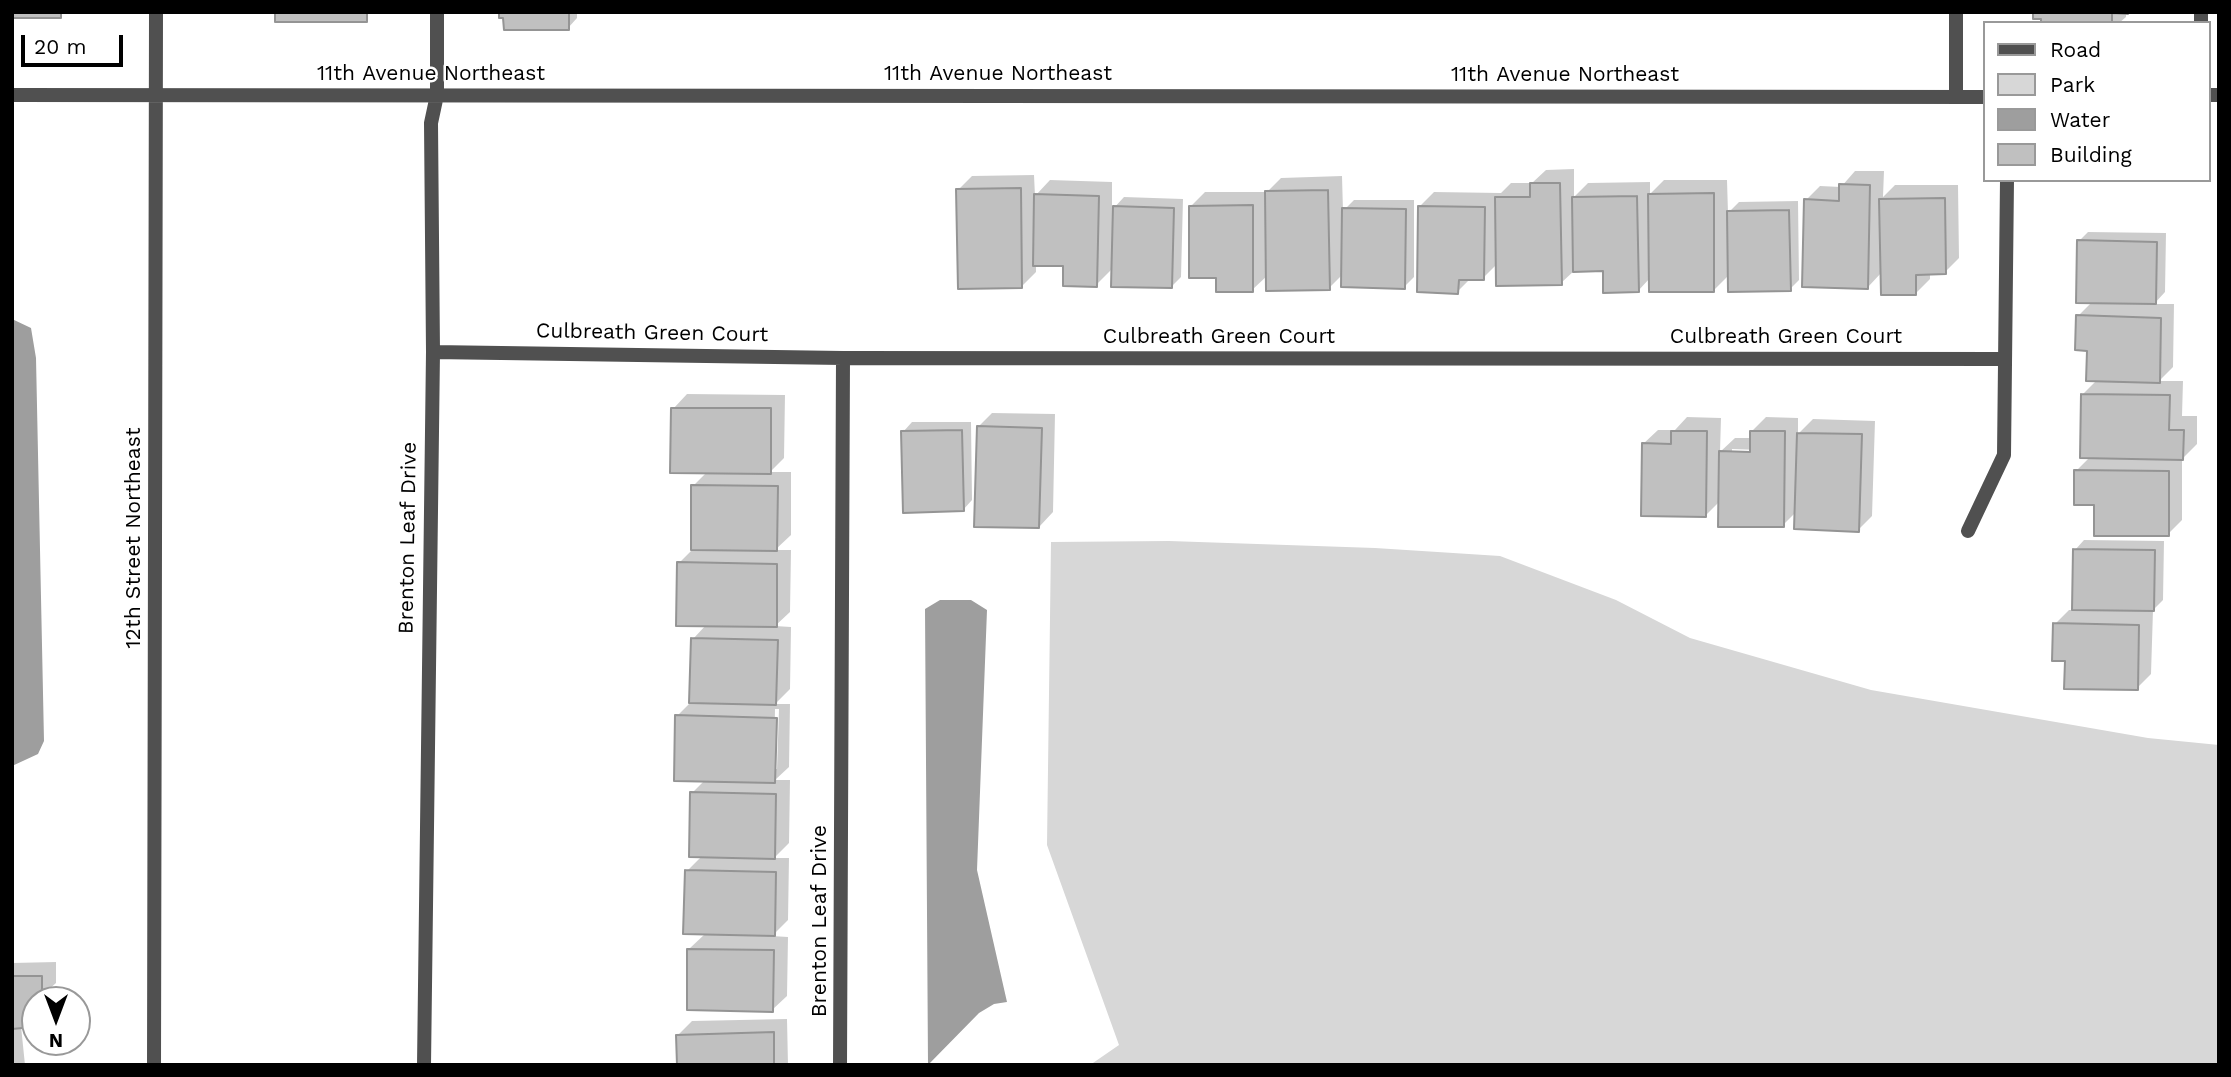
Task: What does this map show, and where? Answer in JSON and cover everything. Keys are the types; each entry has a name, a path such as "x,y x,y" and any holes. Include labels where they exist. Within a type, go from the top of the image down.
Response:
{"street":[{"name":"12th Street Northeast","path":"154,1065 156,12"},
{"name":"Brenton Leaf Drive","path":"424,1065 433,352 431,123 437,95 437,12"},
{"path":"1956,12 1956,97"},
{"name":"11th Avenue Northeast","path":"12,95 1982,97"},
{"path":"1968,531 2004,456 2007,182"},
{"name":"Culbreath Green Court","path":"433,352 843,358 2006,359"},
{"name":"Brenton Leaf Drive","path":"840,1065 843,358"}],"green space":[{"path":"1169,541 1375,548 1500,556 1616,600 1690,638 1871,690 2148,738 2219,745 2219,1065 1090,1065 1119,1045 1047,845 1051,542"}],"water":[{"path":"12,319 31,328 36,358 44,741 38,754 12,766"},
{"path":"940,600 971,600 987,610 977,870 1007,1002 994,1004 979,1013 928,1065 925,609"}],"building":[{"path":"12,12 61,12 61,18 12,18"},
{"path":"275,12 367,12 367,22 275,22"},
{"path":"499,12 569,12 569,30 504,30 503,18 499,18"},
{"path":"2033,12 2128,12 2112,13 2112,21 2033,19"},
{"path":"1530,183 1560,183 1562,285 1496,286 1495,197 1530,197"},
{"path":"1839,184 1870,185 1868,289 1802,287 1804,199 1839,201"},
{"path":"1021,188 1022,288 958,289 956,189"},
{"path":"1328,190 1330,290 1266,291 1265,191"},
{"path":"1714,193 1714,292 1649,292 1648,194"},
{"path":"1034,194 1099,196 1097,287 1063,286 1063,266 1033,266"},
{"path":"1637,196 1639,292 1603,293 1603,271 1573,272 1572,197"},
{"path":"1945,198 1946,274 1916,275 1916,295 1881,295 1879,199"},
{"path":"1253,205 1253,292 1216,292 1216,278 1189,278 1189,206"},
{"path":"1113,206 1174,208 1172,288 1111,287"},
{"path":"1418,206 1485,207 1484,280 1459,280 1458,294 1417,292"},
{"path":"1342,208 1406,209 1405,289 1341,287"},
{"path":"1789,210 1791,291 1728,292 1727,211"},
{"path":"2077,240 2157,242 2156,304 2076,303"},
{"path":"2076,315 2161,318 2160,383 2086,381 2087,351 2075,350"},
{"path":"2081,394 2170,395 2169,430 2184,430 2183,460 2080,458"},
{"path":"671,408 771,408 771,474 670,473"},
{"path":"977,426 1042,428 1039,528 974,527"},
{"path":"962,430 964,511 903,513 901,431"},
{"path":"1671,431 1707,431 1706,517 1641,516 1642,443 1671,444"},
{"path":"1750,431 1785,431 1784,527 1718,527 1719,451 1750,452"},
{"path":"1797,433 1862,434 1859,532 1794,529"},
{"path":"2074,470 2169,471 2169,536 2094,536 2094,505 2074,505"},
{"path":"691,485 778,486 777,551 691,550"},
{"path":"2073,549 2155,550 2154,611 2072,610"},
{"path":"677,562 777,564 777,627 676,626"},
{"path":"2053,623 2139,625 2138,690 2064,689 2065,661 2052,661"},
{"path":"691,638 778,640 776,705 689,703"},
{"path":"675,715 777,718 775,783 674,781"},
{"path":"690,792 776,794 775,859 689,857"},
{"path":"685,870 776,872 775,936 683,934"},
{"path":"687,949 774,950 773,1012 687,1010"},
{"path":"12,976 42,976 42,986 21,986 21,1028 12,1029"},
{"path":"774,1032 774,1065 677,1065 676,1035"}]}
